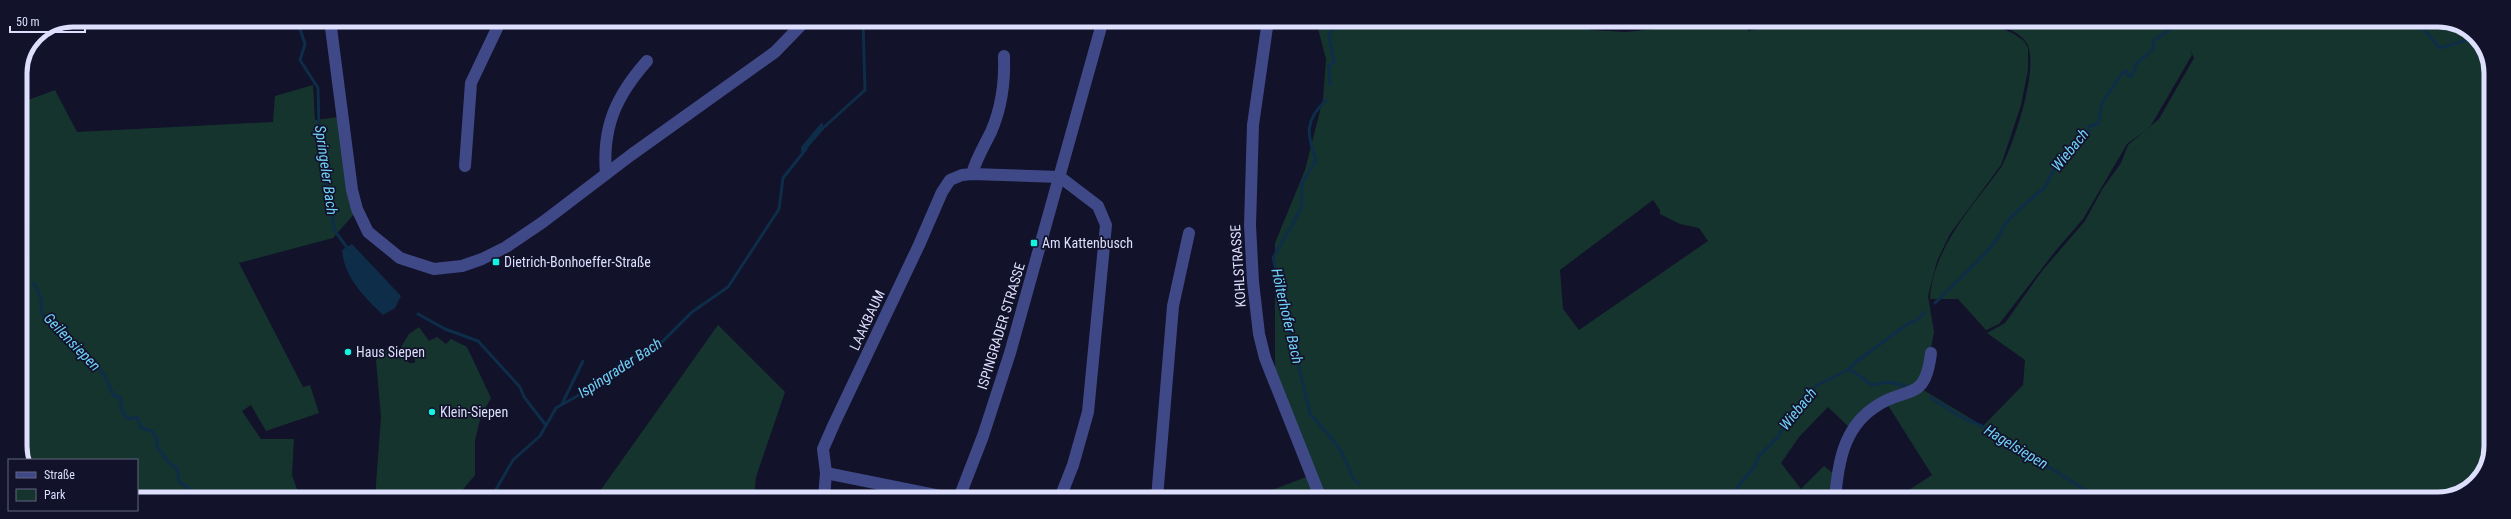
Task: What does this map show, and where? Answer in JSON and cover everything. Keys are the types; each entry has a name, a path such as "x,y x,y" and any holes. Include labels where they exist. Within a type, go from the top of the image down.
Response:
{"street":[{"path":"331,27 352,190 357,209 373,237 400,258 434,269 462,266 482,259 520,238 775,52 799,27"},
{"path":"465,166 471,83 498,27"},
{"name":"ISPINGRADER STRASSE","path":"961,492 986,428 1060,177 1101,27"},
{"name":"KOHLSTRASSE","path":"1267,27 1253,125 1250,225 1253,282 1259,334 1265,358 1319,492"},
{"path":"972,174 977,159 991,130 999,106 1005,74 1004,56"},
{"path":"606,174 604,152 611,117 621,94 647,61"},
{"name":"LAAKBAUM","path":"824,492 826,473 823,449 916,252 942,192 950,180 962,175 972,174 1060,177"},
{"path":"1060,177 1098,206 1106,225 1088,412 1073,465 1062,492"},
{"path":"1158,492 1173,306 1190,233"},
{"path":"1836,492 1840,455 1850,434 1863,416 1876,406 1919,387 1928,373 1931,353"},
{"path":"826,473 920,492"}],"green space":[{"path":"1318,27 1589,27 1590,30 1626,32 1673,27 1746,27 1748,31 1763,27 1999,27 2014,34 2024,41 2028,48 2028,70 2021,105 2001,165 1950,234 1937,261 1928,296 1934,332 1925,377 1892,398 1852,430 1828,407 1799,437 1781,463 1801,489 1824,466 1835,475 1834,492 1319,492 1275,377 1275,243 1305,170 1323,99 1326,59","holes":["1653,200 1660,210 1660,214 1680,224 1699,228 1708,241 1579,330 1563,309 1560,270"]},
{"path":"2004,27 2438,27 2447,28 2461,33 2466,37 2476,48 2484,70 2484,446 2483,455 2478,469 2472,476 2466,482 2452,490 2438,492 1906,492 1932,475 1886,402 1920,388 1983,426 2023,385 2025,360 1987,333 2005,323 2042,271 2085,221 2103,188 2121,163 2128,145 2145,130 2127,144 2083,219 2057,249 1999,324 1986,330 1958,299 1930,299 1938,262 1946,245 1967,212 2002,166 2019,122 2028,85 2030,53 2026,42 2015,32","holes":["2190,49 2194,58 2159,119 2151,126 2192,55"]},
{"path":"313,85 315,120 339,117 355,213 333,238 239,263 303,387 310,385 319,413 266,431 251,405 242,411 261,439 294,439 292,475 298,492 138,492 138,459 29,459 27,449 27,100 55,90 77,132 273,122 275,96"},
{"path":"718,325 785,392 756,477 755,492 599,492"},
{"name":"Klein-Siepen","path":"419,327 429,341 437,337 446,344 451,339 467,347 491,398 481,416 475,440 475,475 461,492 375,492 381,417 376,360 386,350 407,359 409,363 415,363 415,354 401,347 409,334"},
{"path":"1309,476 1316,492 1267,492"}],"water":[{"path":"822,122 824,129 805,151 801,152 801,147"},
{"path":"352,244 401,296 395,308 383,315 362,294 351,278 347,269 342,250"}],"waterway":[{"name":"Springeler Bach","path":"299,27 305,44 300,60 318,88 319,130 327,193 335,231 348,249"},
{"name":"Ispingrader Bach","path":"822,129 865,90 863,27"},
{"name":"Hölterhofer Bach","path":"1330,85 1329,66 1334,62 1329,35 1335,27"},
{"name":"Wiebach","path":"1935,303 1986,253 2000,235 2004,225 2016,212 2045,187 2057,163 2068,148 2075,146 2089,131 2089,126 2098,124 2102,103 2123,72 2126,71 2129,76 2132,76 2136,64 2153,49 2154,40 2167,32 2170,27"},
{"path":"2421,27 2440,48 2468,39"},
{"name":"Hölterhofer Bach","path":"1326,100 1314,115 1309,128 1309,136 1316,160 1302,183 1301,209 1273,258 1310,414 1329,435 1342,453 1353,478 1359,484"},
{"name":"Ispingrader Bach","path":"494,492 513,460 540,436 556,408 593,387 624,361 655,349 692,312 728,287 779,209 783,178 806,149"},
{"name":"Geilensiepen","path":"34,283 41,298 42,313 49,322 61,329 68,340 84,350 104,375 114,396 121,398 122,410 125,415 129,419 137,417 141,428 152,431 158,440 156,446 170,464 177,468 179,482 189,488 191,492"},
{"name":"Wiebach","path":"1734,492 1755,466 1759,456 1778,437 1785,423 1817,385 1850,369 1856,362 1909,323 1916,321 1925,312"},
{"name":"Springeler Bach","path":"418,314 445,329 478,341 520,387 524,397 545,424"},
{"path":"562,404 583,361"},
{"name":"Hagelsiepen","path":"1850,369 1872,385 1888,382 1906,386"},
{"name":"Hagelsiepen","path":"1931,398 1963,418 1991,430 2088,492"}],"place":[{"name":"Am Kattenbusch","path":"1034,243"},
{"name":"Dietrich-Bonhoeffer-Straße","path":"496,262"},
{"name":"Haus Siepen","path":"348,352"},
{"name":"Klein-Siepen","path":"432,412"}]}
